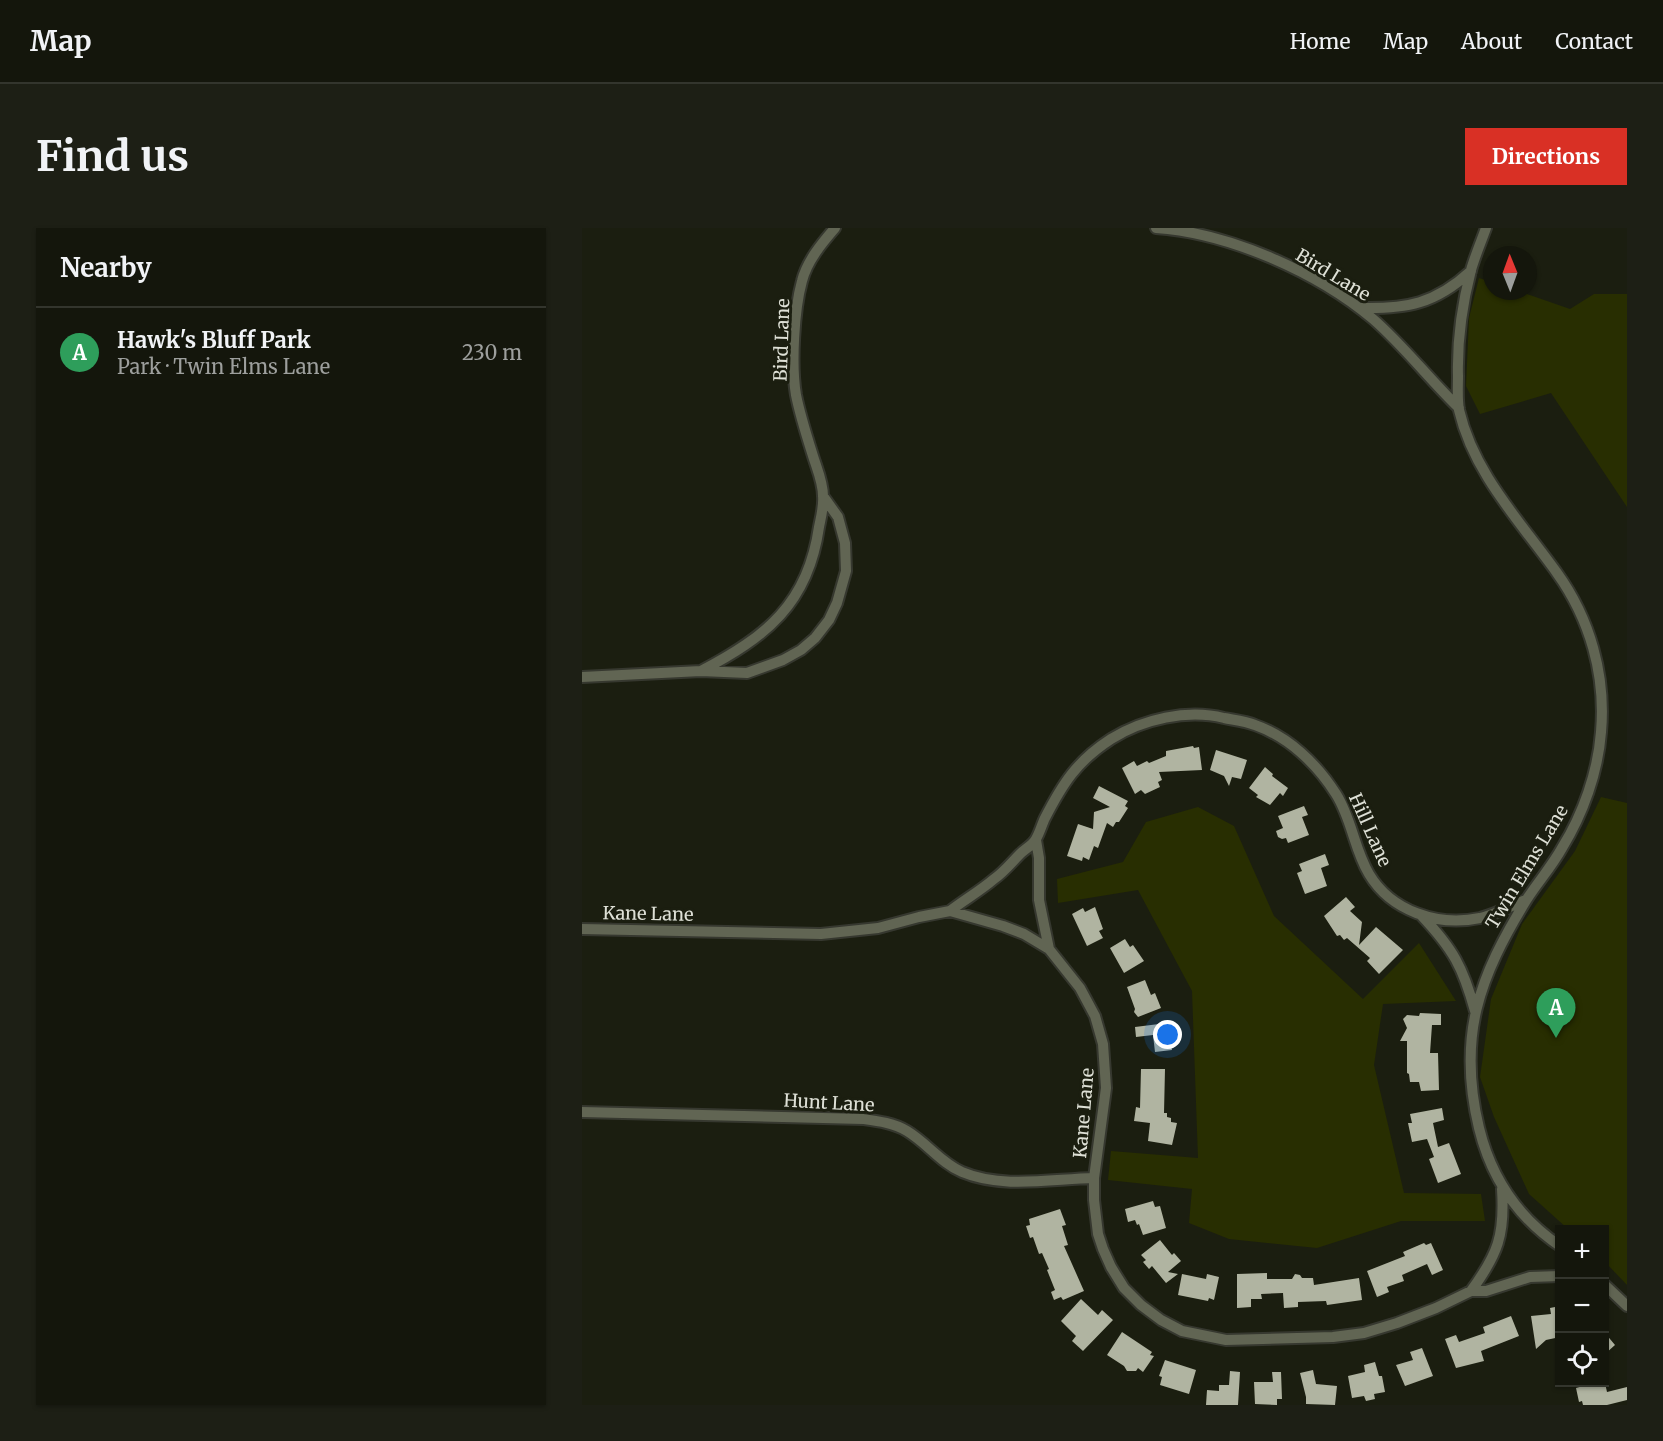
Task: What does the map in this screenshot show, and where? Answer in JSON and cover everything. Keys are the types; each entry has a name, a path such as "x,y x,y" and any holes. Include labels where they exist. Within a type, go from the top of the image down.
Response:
{"street":[{"name":"Bird Lane","path":"701,671 739,650 765,632 792,601 803,584 817,546 823,496 796,394 796,324 802,281 810,261 835,228"},
{"name":"Bird Lane","path":"1156,228 1217,239 1266,256 1309,277 1360,308 1398,342 1459,408"},
{"name":"Twin Elms Lane","path":"1486,228 1471,270 1460,323 1457,360 1459,408 1468,437 1496,493 1558,574 1576,605 1590,637 1598,666 1602,699 1601,734 1594,772 1584,805 1562,848 1502,939 1475,1011 1471,1071 1475,1110 1484,1148 1502,1189 1530,1222 1555,1242"},
{"path":"1360,308 1387,309 1427,301 1455,285 1471,270"},
{"name":"Bird Lane","path":"582,677 701,671 747,674 766,668 801,650 815,638 829,620 846,571 845,543 838,517 823,496"},
{"name":"Hill Lane","path":"1036,840 1062,785 1085,758 1113,738 1160,718 1189,714 1218,716 1255,725 1302,753 1322,773 1346,811 1356,844 1369,874 1386,895 1404,908 1422,916"},
{"path":"950,911 992,881 1036,840"},
{"path":"1036,840 1039,858 1037,879 1039,900 1049,949"},
{"path":"1422,916 1452,920 1479,918 1526,900"},
{"name":"Kane Lane","path":"582,929 821,934 878,928 950,911 1024,934 1049,949 1080,988 1095,1016 1103,1044 1106,1088 1094,1179 1098,1234 1111,1266 1124,1288 1161,1320 1182,1331 1226,1340 1333,1337 1354,1334 1397,1323 1471,1291 1486,1291 1530,1277 1555,1276"},
{"path":"1422,916 1453,953 1468,986 1475,1011"},
{"name":"Hunt Lane","path":"582,1112 863,1119 888,1123 905,1130 951,1166 977,1177 1004,1181 1094,1179"},
{"path":"1471,1291 1493,1257 1500,1239 1504,1218 1502,1189"},
{"path":"1609,1289 1627,1305"}],"green space":[{"path":"1479,278 1483,279 1483,300 1537,300 1537,298 1570,309 1594,294 1627,294 1627,507 1551,393 1480,414 1466,386 1469,318"},
{"path":"1601,797 1627,803 1627,1285 1609,1266 1609,1225 1564,1225 1529,1194 1494,1117 1480,1077 1491,999 1522,924 1575,851"},
{"path":"1198,807 1234,826 1274,916 1363,999 1419,943 1456,1001 1383,1004 1374,1065 1404,1193 1481,1194 1485,1221 1401,1221 1317,1248 1229,1239 1189,1223 1192,1189 1108,1180 1111,1151 1198,1158 1192,991 1138,890 1058,903 1057,879 1123,862 1146,822"}],"building":[{"path":"1193,746 1194,748 1199,747 1202,770 1159,772 1162,780 1158,782 1160,787 1145,794 1141,790 1135,794 1122,768 1134,761 1137,766 1147,761 1149,763 1166,756 1166,751"},
{"path":"1216,750 1247,760 1241,779 1232,777 1229,786 1224,776 1210,770"},
{"path":"1265,767 1273,774 1272,776 1288,788 1283,796 1280,793 1270,805 1256,797 1258,795 1249,788"},
{"path":"1099,786 1128,801 1125,806 1128,808 1113,827 1107,823 1098,848 1094,846 1089,860 1083,857 1082,861 1067,856 1078,824 1093,829 1094,812 1110,807 1093,798"},
{"path":"1304,806 1308,815 1302,817 1309,835 1288,843 1286,838 1278,837 1276,831 1283,828 1278,816"},
{"path":"1325,854 1329,865 1321,868 1327,886 1305,894 1297,873 1302,871 1299,864"},
{"path":"1346,897 1355,907 1350,911 1362,922 1359,945 1376,927 1403,950 1379,974 1367,961 1370,958 1347,938 1344,940 1340,935 1337,936 1324,916"},
{"path":"1095,907 1103,929 1099,931 1103,938 1087,946 1072,914 1083,908 1085,912"},
{"path":"1125,939 1130,947 1133,945 1144,961 1124,973 1110,948"},
{"path":"1145,980 1151,995 1155,993 1161,1008 1138,1017 1134,1012 1127,987"},
{"path":"1420,1013 1441,1014 1441,1025 1432,1025 1430,1053 1438,1053 1439,1090 1421,1091 1419,1082 1410,1082 1407,1073 1407,1041 1400,1041 1407,1028 1403,1019 1407,1015 1419,1016"},
{"path":"1167,1023 1172,1050 1155,1052 1153,1035 1136,1037 1135,1027"},
{"path":"1141,1069 1165,1069 1164,1113 1171,1118 1171,1122 1177,1123 1172,1145 1148,1141 1150,1123 1134,1121 1136,1107 1140,1108"},
{"path":"1442,1108 1444,1120 1433,1123 1438,1147 1449,1143 1461,1174 1438,1183 1429,1159 1434,1157 1427,1139 1412,1142 1408,1123 1412,1123 1410,1114"},
{"path":"1153,1201 1155,1207 1160,1206 1166,1228 1143,1235 1135,1220 1128,1222 1125,1209"},
{"path":"1060,1209 1066,1225 1062,1226 1068,1245 1064,1246 1084,1291 1063,1300 1061,1297 1054,1300 1051,1292 1055,1290 1047,1270 1049,1269 1042,1253 1039,1254 1033,1237 1030,1238 1026,1226 1030,1225 1029,1219"},
{"path":"1160,1240 1172,1255 1174,1253 1181,1261 1168,1272 1178,1274 1166,1283 1152,1266 1149,1269 1143,1262 1146,1260 1141,1255"},
{"path":"1424,1243 1426,1245 1431,1243 1443,1270 1432,1275 1427,1264 1402,1275 1404,1281 1387,1287 1389,1292 1377,1297 1367,1271 1405,1256 1403,1252"},
{"path":"1267,1273 1267,1279 1292,1279 1295,1274 1302,1278 1313,1278 1314,1285 1359,1278 1362,1300 1327,1305 1326,1301 1298,1302 1298,1307 1284,1308 1283,1293 1261,1294 1262,1299 1251,1299 1251,1307 1237,1308 1237,1274"},
{"path":"1182,1274 1206,1279 1207,1274 1219,1277 1214,1300 1209,1298 1208,1301 1178,1295"},
{"path":"1081,1299 1098,1315 1102,1310 1113,1320 1083,1351 1072,1341 1076,1336 1061,1321"},
{"path":"1555,1307 1555,1338 1546,1340 1536,1349 1531,1316 1551,1314 1550,1308"},
{"path":"1511,1316 1519,1336 1481,1351 1484,1361 1456,1368 1445,1339 1456,1335 1459,1342 1485,1333 1483,1327"},
{"path":"1122,1332 1152,1352 1150,1355 1154,1356 1143,1372 1138,1368 1136,1371 1127,1371 1124,1366 1107,1355"},
{"path":"1609,1338 1615,1345 1609,1350"},
{"path":"1422,1348 1433,1376 1405,1386 1396,1365 1413,1360 1410,1352"},
{"path":"1165,1360 1196,1370 1189,1394 1160,1385 1162,1377 1159,1376"},
{"path":"1375,1362 1379,1376 1382,1376 1385,1392 1374,1394 1375,1399 1366,1401 1364,1396 1352,1398 1348,1376 1365,1372 1364,1365"},
{"path":"1313,1370 1316,1384 1337,1386 1335,1405 1306,1404 1300,1373"},
{"path":"1230,1371 1240,1372 1238,1405 1206,1405 1207,1390 1219,1391 1219,1385 1229,1385"},
{"path":"1272,1372 1281,1372 1282,1399 1277,1399 1277,1405 1255,1404 1254,1382 1273,1382"},
{"path":"1606,1387 1607,1392 1627,1387 1627,1400 1607,1405 1583,1405 1582,1401 1579,1402 1576,1388"}],"place":[{"name":"Hawk's Bluff Park","path":"1556,1038"}]}
